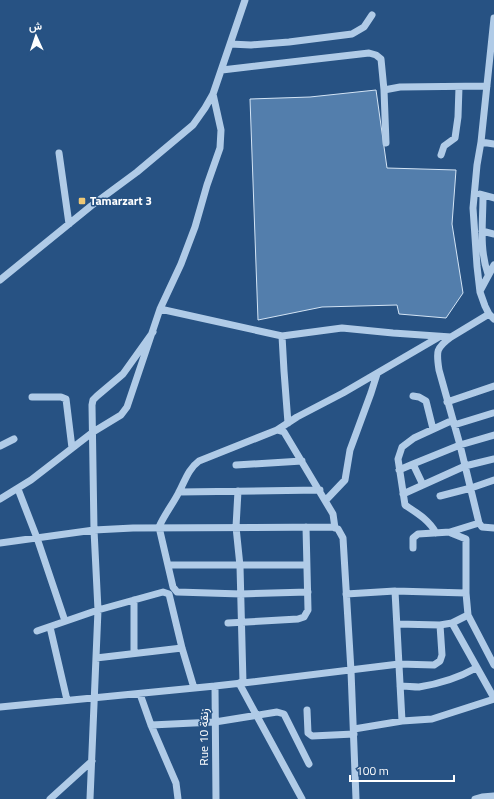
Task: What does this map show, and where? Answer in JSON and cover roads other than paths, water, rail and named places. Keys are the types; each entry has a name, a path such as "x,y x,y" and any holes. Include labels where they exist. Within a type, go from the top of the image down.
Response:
{"street":[{"path":"0,280 188,130 205,108 213,94 245,0"},
{"path":"230,44 251,45 289,42 352,34 364,27 372,15"},
{"path":"494,18 492,63 487,86 474,193 474,226 480,292 492,317 451,337 440,345 437,359 479,523 482,527 494,528"},
{"path":"222,70 369,53 376,55 381,59 386,143"},
{"path":"384,90 400,87 487,86"},
{"path":"441,155 444,146 455,138 458,117 459,87"},
{"path":"0,498 18,489 93,432 124,412 160,309 181,264 195,227 207,185 220,148 221,130 213,94"},
{"path":"481,142 494,144"},
{"path":"59,153 69,224"},
{"path":"474,193 494,198"},
{"path":"483,195 482,248 484,263 488,274"},
{"path":"482,231 494,234"},
{"path":"480,292 494,265"},
{"path":"160,309 282,336 342,328 451,337"},
{"path":"90,799 98,610 94,530 92,405 93,400 120,377 153,332"},
{"path":"282,336 288,423"},
{"path":"308,592 241,594 177,592 173,587 159,527 190,470 199,461 277,430 377,374 439,337"},
{"path":"326,500 345,480 350,450 372,393 377,374"},
{"path":"447,402 494,386"},
{"path":"413,396 419,397 426,401 433,429"},
{"path":"32,397 61,397 66,399 72,448"},
{"path":"436,533 431,525 420,515 405,505 398,459 402,447 414,438 433,429 493,414"},
{"path":"277,430 284,432 326,500 334,514 335,528"},
{"path":"399,470 460,445 494,435"},
{"path":"0,446 14,439"},
{"path":"403,494 465,466 494,459"},
{"path":"236,465 302,461"},
{"path":"414,464 423,485"},
{"path":"440,496 494,480"},
{"path":"18,489 37,538 65,621"},
{"path":"179,492 320,490"},
{"path":"238,491 236,527 241,594 241,683 302,799"},
{"path":"413,548 413,538 418,534 450,532 479,523"},
{"path":"0,543 94,530 159,527 335,528 340,532 343,538 351,671 356,799"},
{"path":"228,624 298,619 304,617 308,610 306,527"},
{"path":"450,532 466,539 466,593 468,615 494,665"},
{"path":"168,565 307,565"},
{"path":"37,632 98,610 163,592 169,594 182,648 194,688"},
{"path":"346,594 395,592 466,593"},
{"path":"395,592 402,721"},
{"path":"134,600 134,653"},
{"path":"397,624 440,625 452,623 468,615"},
{"path":"307,710 308,733 312,736 354,732 402,721 432,719 494,698 452,623"},
{"path":"0,707 215,686 351,671 399,664 434,665 438,664 442,655 440,625"},
{"path":"50,627 67,700"},
{"path":"96,658 182,648"},
{"path":"400,686 418,687 435,683 468,673 476,668"},
{"name":"Rue 10 زنقة","path":"215,686 216,799"},
{"path":"140,694 151,725 176,783 178,799"},
{"path":"151,725 215,722 277,712 284,714 309,764"},
{"path":"50,799 92,761"},
{"path":"475,799 494,796"}],"place":[{"name":"Tamarzart 3","path":"82,201"}]}
